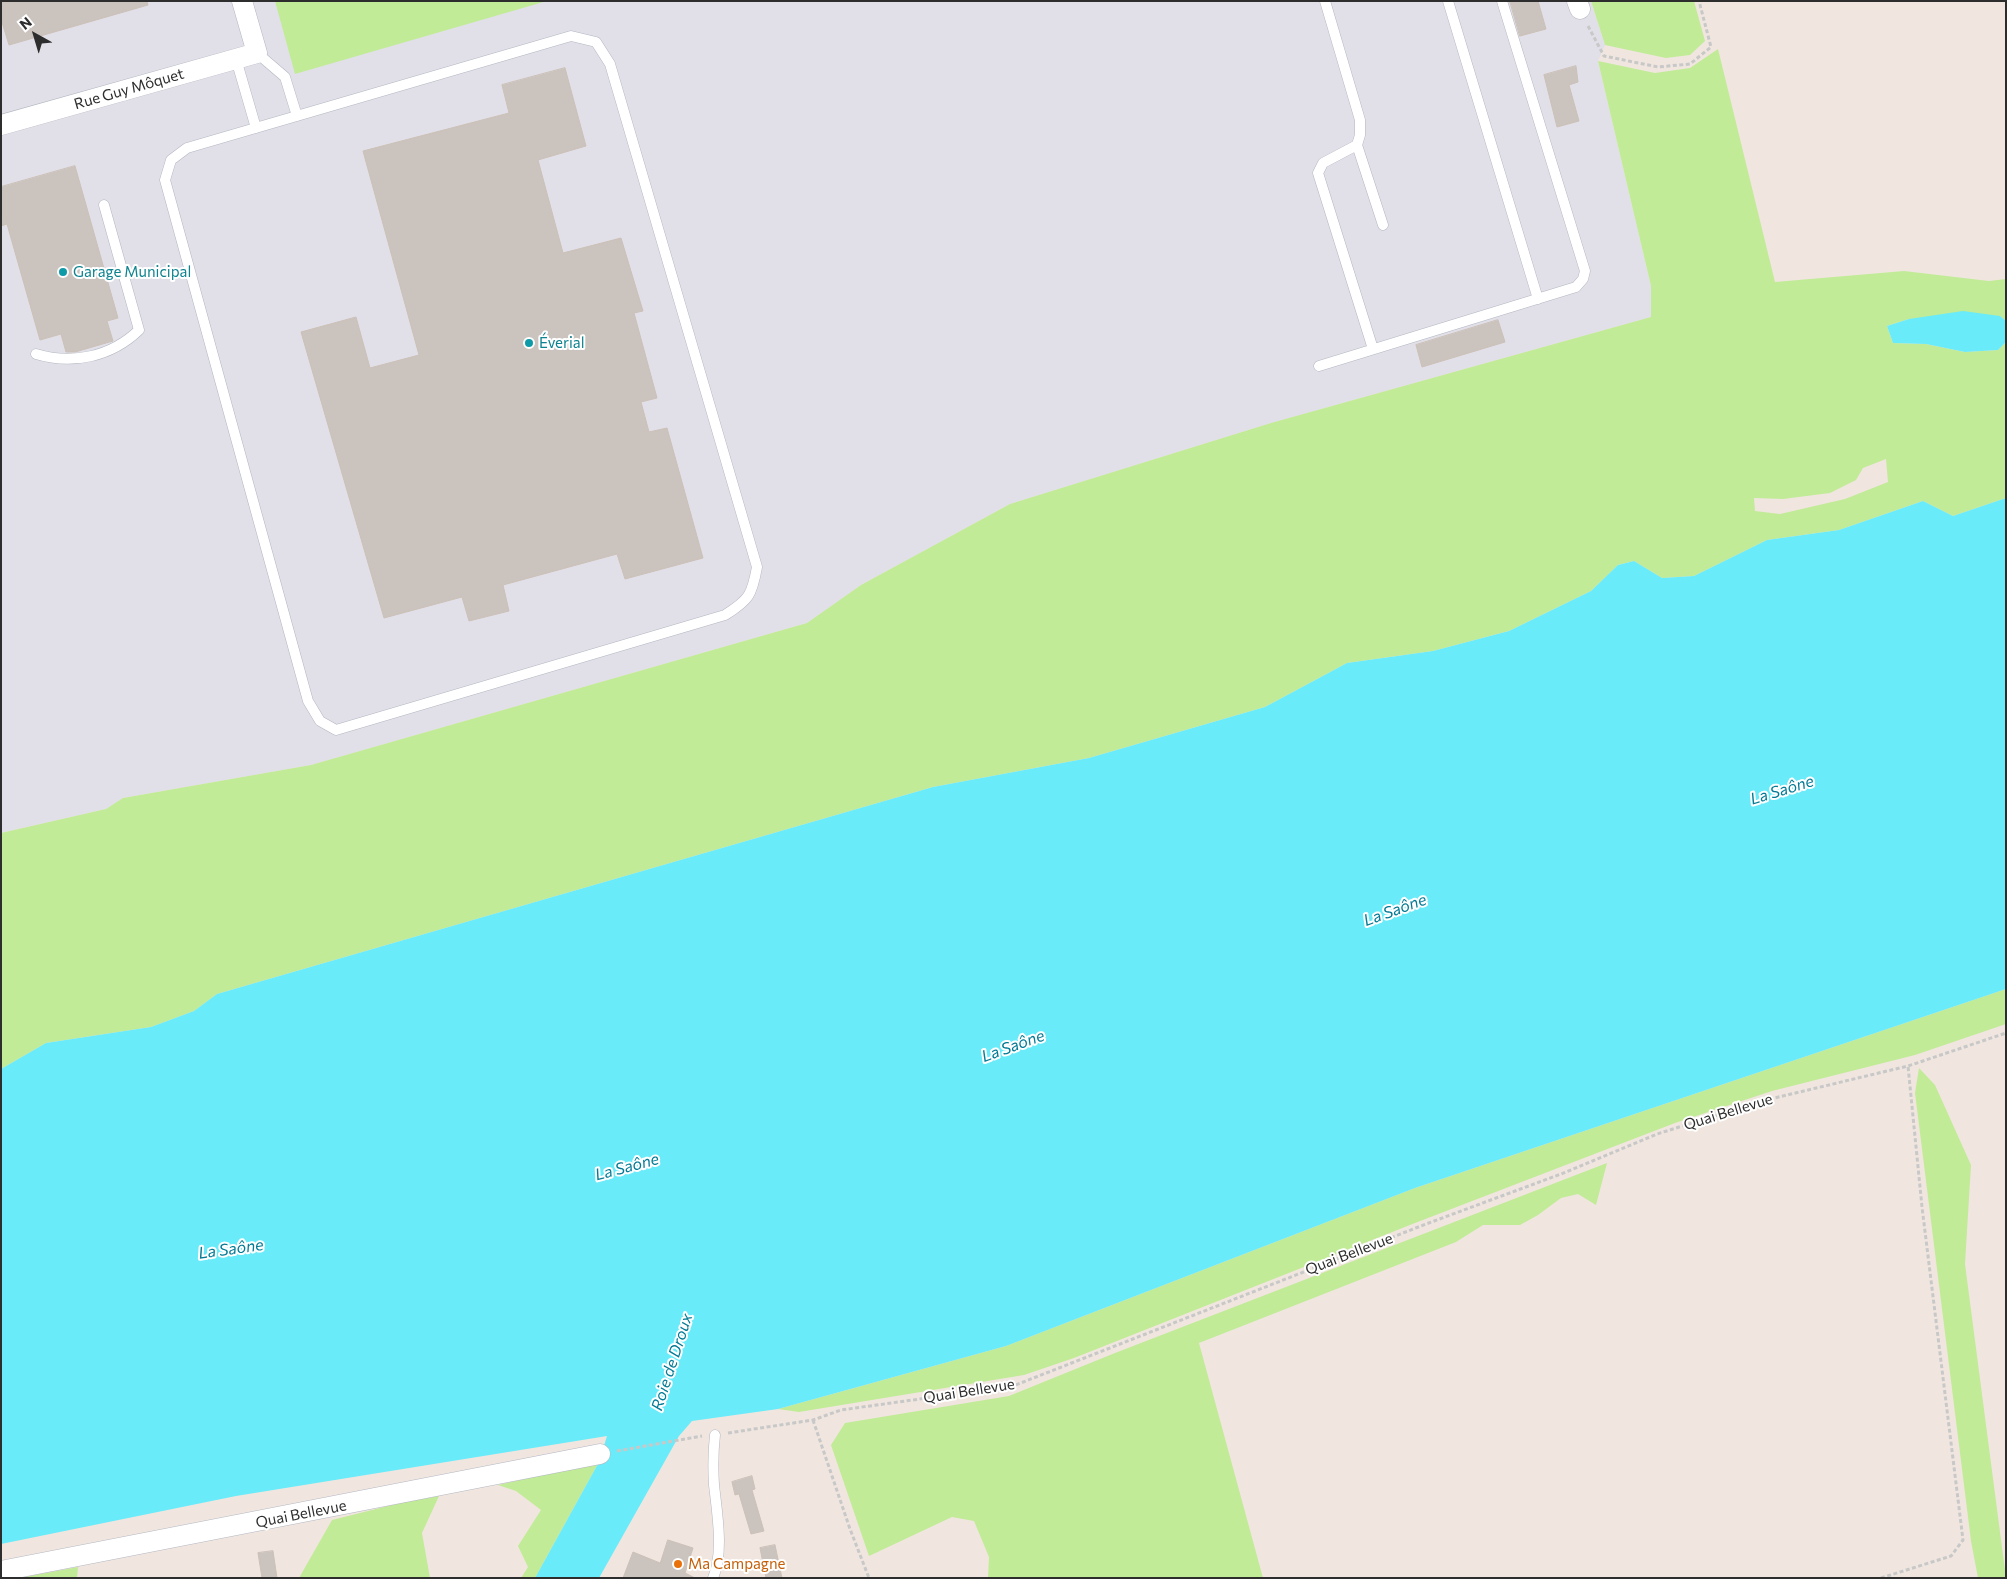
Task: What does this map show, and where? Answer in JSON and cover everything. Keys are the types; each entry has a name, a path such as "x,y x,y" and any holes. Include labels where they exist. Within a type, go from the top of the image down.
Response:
{"street":[{"path":"242,1 257,52"},
{"name":"Rue Guy Môquet","path":"1,125 257,52"},
{"name":"Quai Bellevue","path":"1,1571 600,1454"}],"lane":[{"path":"1325,1 1360,120 1360,135 1357,145 1383,225"},
{"path":"1448,1 1538,299"},
{"path":"1319,366 1576,288 1583,279 1585,270 1502,1"},
{"path":"571,36 596,42 610,64 756,567 753,590 742,604 725,615 336,730 320,721 308,701 165,180 171,160 187,148 256,128 571,36"},
{"path":"257,52 284,77 298,116"},
{"path":"236,58 256,128"},
{"path":"1357,145 1322,163 1318,173 1373,349"},
{"path":"36,354 66,360 83,358 116,348 139,330 104,205"},
{"path":"713,1578 716,1570 719,1520 714,1485 714,1435"}],"path":[{"path":"1578,5 1604,56 1658,67 1690,64 1711,46 1699,1"},
{"name":"Quai Bellevue","path":"600,1454 813,1420 841,1410 1013,1386 1426,1224 1561,1174 1657,1134 1762,1101 1908,1066 2006,1034"},
{"path":"1881,1578 1951,1556 1963,1540 1922,1207 1908,1066"},
{"path":"813,1420 850,1529 870,1578"}],"shaded area":[{"path":"1,1 1591,1 1605,45 1598,61 1651,286 1651,317 1271,423 1010,504 861,585 807,623 311,765 123,798 106,809 1,833"}],"green space":[{"path":"275,1 547,1 295,74"},
{"path":"1591,1 1694,1 1705,41 1690,55 1666,58 1605,45"},
{"path":"1718,49 1775,282 1904,271 1989,281 2006,279 2006,321 2000,316 1909,319 1887,326 1893,343 1926,344 1965,352 1998,350 2006,342 2006,498 1953,516 1923,501 1839,530 1767,540 1694,576 1662,578 1634,561 1618,565 1591,591 1509,631 1433,651 1347,663 1265,707 1089,758 933,787 217,994 194,1011 151,1027 46,1043 1,1069 1,833 106,809 123,798 311,765 807,623 861,585 1010,504 1271,423 1651,317 1651,286 1598,61 1655,73 1690,68","holes":["1886,459 1888,482 1845,499 1780,514 1755,511 1754,498 1783,499 1830,493 1856,480 1863,468"]},
{"path":"2006,989 2006,1024 1915,1055 1772,1091 1675,1123 1415,1223 1074,1358 1024,1375 799,1412 778,1409 1006,1346 1415,1188"},
{"path":"1919,1068 1935,1085 1971,1165 1965,1264 2006,1578 1978,1578 1971,1541 1915,1093"},
{"path":"1607,1163 1596,1205 1578,1194 1561,1198 1538,1215 1520,1225 1483,1225 1456,1242 1199,1343 1263,1578 988,1578 989,1557 974,1521 952,1517 869,1556 831,1445 845,1423 1009,1396 1115,1353"},
{"path":"599,1462 535,1578 521,1578 528,1567 518,1546 541,1510 516,1491 498,1485"},
{"path":"439,1496 422,1533 430,1578 299,1578 332,1520 400,1503"},
{"path":"78,1567 77,1578 19,1578"}],"water":[{"path":"1963,311 2000,316 2006,321 2006,342 1998,350 1965,352 1926,344 1893,343 1887,326 1909,319"},
{"path":"2006,498 2006,989 1415,1188 1006,1346 778,1409 692,1421 679,1436 599,1578 535,1578 599,1462 607,1436 236,1496 1,1544 1,1069 46,1043 151,1027 194,1011 217,994 933,787 1089,758 1265,707 1347,663 1433,651 1509,631 1591,591 1618,565 1634,561 1662,578 1694,576 1767,540 1839,530 1923,501 1953,516"}],"building":[{"path":"1,1 147,1 148,5 9,45 1,19"},
{"path":"1510,1 1538,1 1546,29 1520,36"},
{"path":"1576,66 1578,82 1569,85 1579,121 1557,127 1544,75"},
{"name":"Éverial","path":"565,68 586,146 538,160 563,253 621,238 643,311 634,313 657,398 641,402 649,432 667,428 703,558 625,579 617,554 503,585 509,611 469,621 462,597 384,618 301,332 356,317 370,368 419,355 363,151 509,113 502,85"},
{"name":"Garage Municipal","path":"75,166 118,318 107,321 113,341 75,352 66,352 61,334 40,340 7,224 1,226 1,187"},
{"path":"1498,320 1505,342 1422,367 1416,345"},
{"path":"752,1476 755,1489 752,1490 764,1531 751,1534 739,1494 735,1495 732,1482"},
{"path":"668,1540 693,1548 685,1573 695,1578 623,1578 633,1552 660,1563"},
{"path":"775,1545 782,1578 766,1578 760,1548"},
{"path":"273,1551 277,1578 262,1578 258,1553"}],"place":[{"name":"Garage Municipal","path":"63,272"},
{"name":"Éverial","path":"529,343"},
{"name":"Ma Campagne","path":"678,1564"}],"water label":[{"name":"La Saône","path":"1782,790"},
{"name":"La Saône","path":"1395,910"},
{"name":"La Saône","path":"1013,1046"},
{"name":"La Saône","path":"627,1167"},
{"name":"La Saône","path":"231,1249"},
{"name":"Roie de Droux","path":"672,1362"}]}
